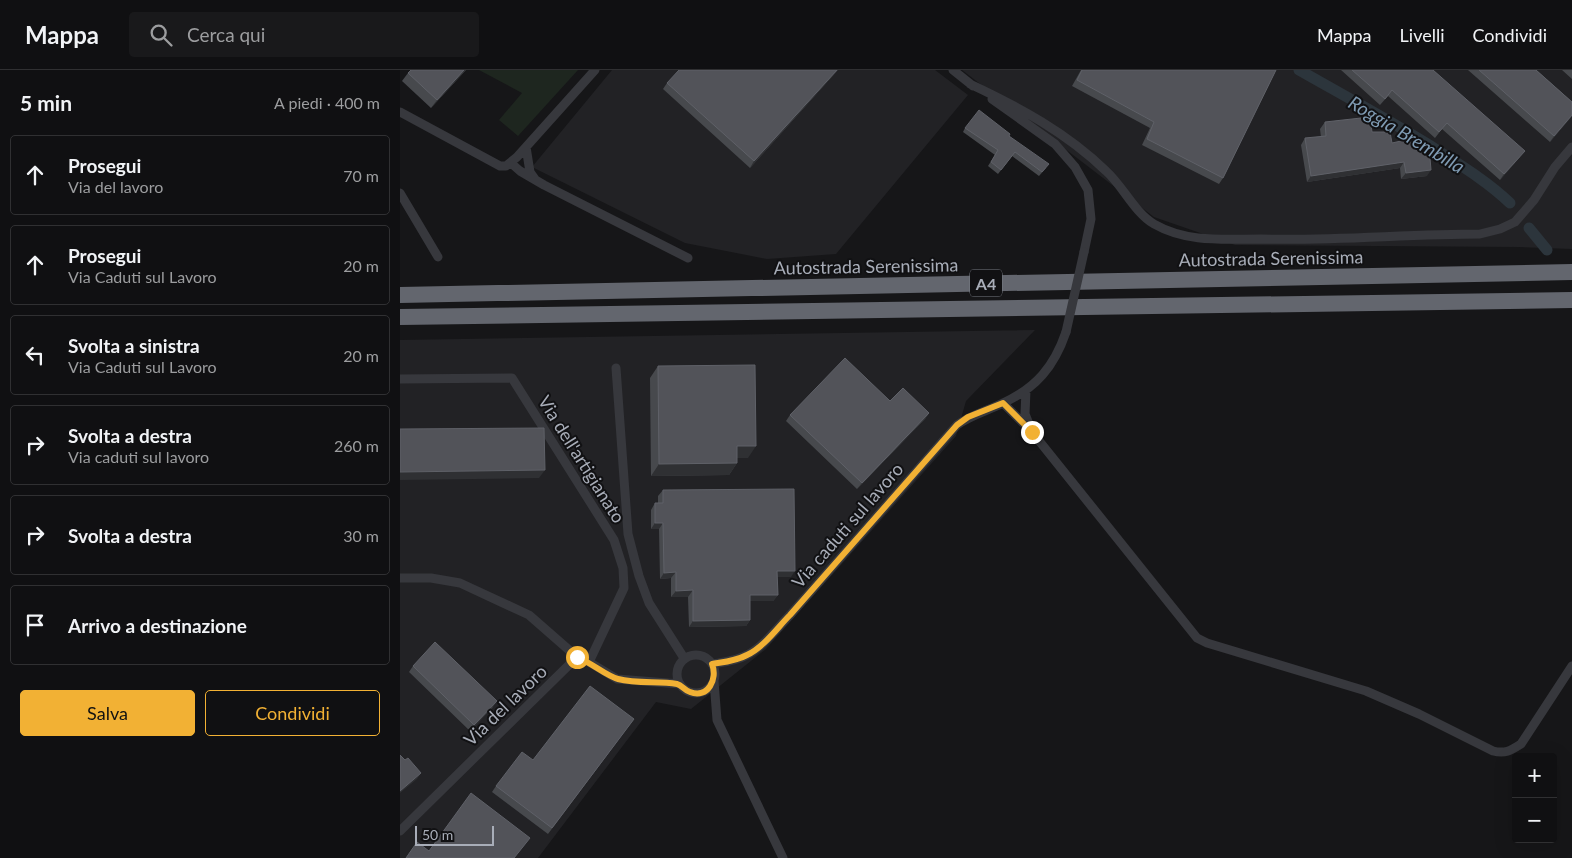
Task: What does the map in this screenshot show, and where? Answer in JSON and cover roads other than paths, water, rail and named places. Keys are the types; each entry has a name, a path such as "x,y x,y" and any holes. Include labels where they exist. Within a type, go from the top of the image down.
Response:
{"highway":[{"name":"Autostrada Serenissima","path":"400,295 1572,272"},
{"name":"A4","path":"400,316 1572,300"}],"street":[{"path":"400,112 500,166 506,166 526,147 595,70"},
{"path":"953,70 970,84 1010,102 1060,134 1106,170 1138,209 1154,224 1181,235 1203,239 1310,240 1480,234 1500,229 1514,222 1534,200 1555,166 1572,147"},
{"name":"Via caduti sul lavoro","path":"712,664 739,659 761,645 796,608 957,425 968,417 1003,403 1026,390 1045,374 1059,353 1066,332 1091,219 1088,190 1074,167 1055,144 970,84"},
{"path":"526,147 530,172 535,179"},
{"path":"511,163 520,171 688,258"},
{"path":"400,193 438,257"},
{"path":"616,368 628,534 639,576 649,603 684,658"},
{"name":"Via dell'artigianato","path":"400,379 512,378 614,540 623,568 624,588 589,662"},
{"path":"1026,390 1025,414 1032,432"},
{"path":"1003,403 1032,432 1189,628 1198,638 1207,643 1290,670 1366,691 1503,753 1521,744 1572,666"},
{"path":"400,578 431,578 460,583 529,615 577,657 617,679 680,684"},
{"path":"714,680 711,686 701,692 689,692 680,684 676,673 680,662 684,658 696,654 708,659 712,664 715,675 718,720 783,858"},
{"name":"Via del lavoro","path":"400,831 577,657"}],"waterway":[{"name":"Roggia Brembilla","path":"1299,70 1381,116 1461,165 1510,203"},
{"name":"Roggia Brembilla","path":"1529,228 1547,250"}]}
